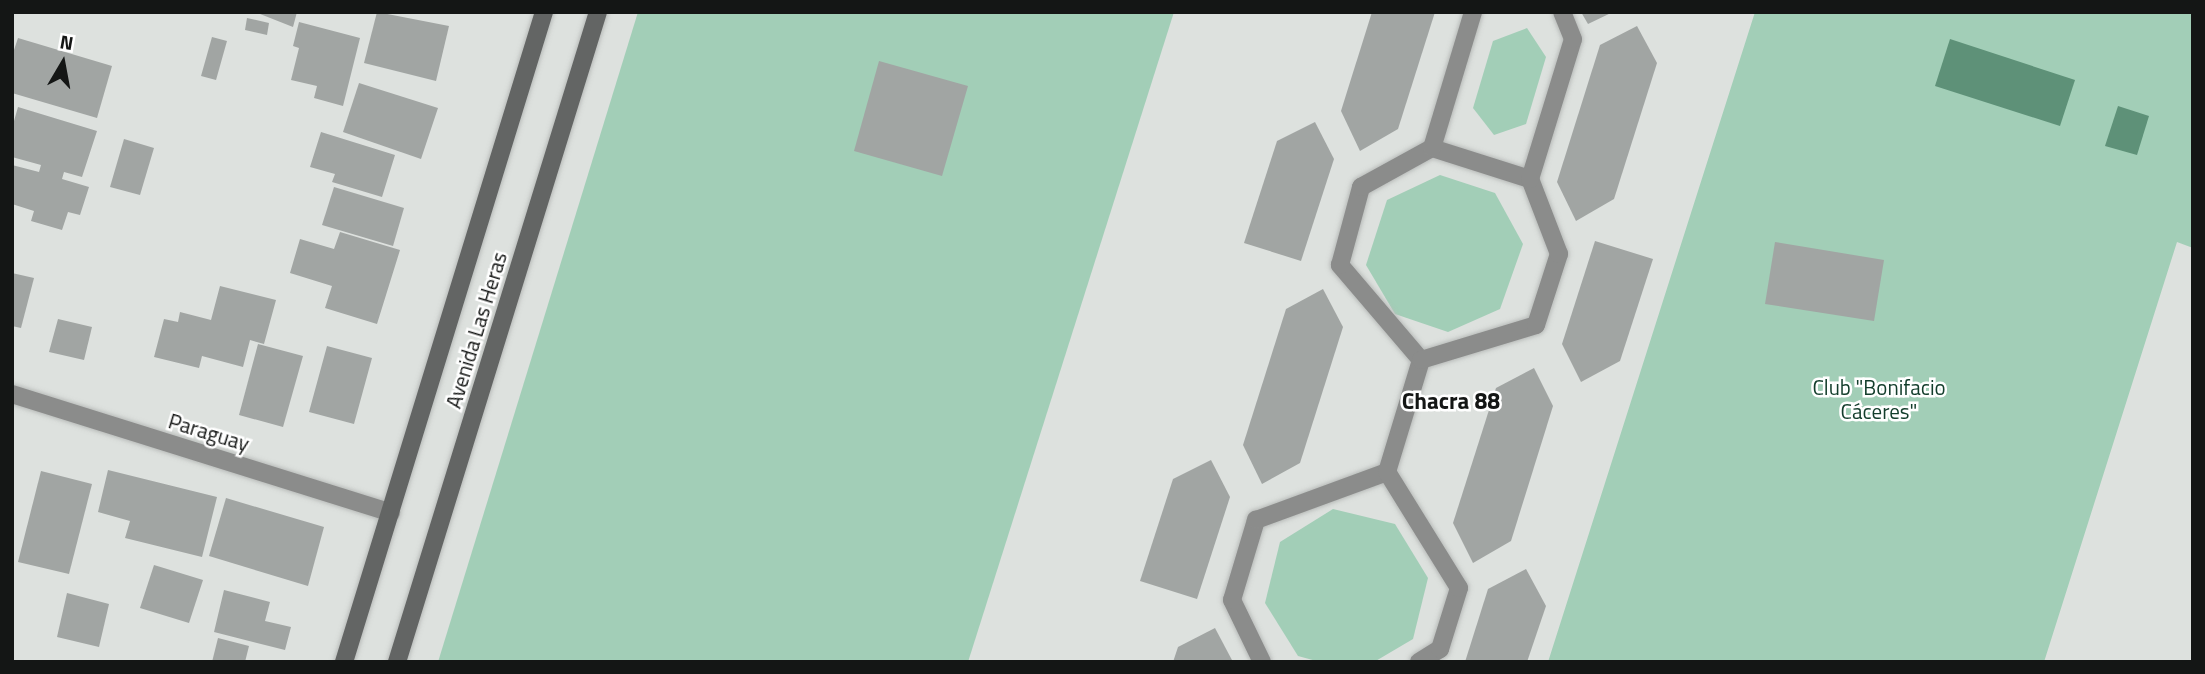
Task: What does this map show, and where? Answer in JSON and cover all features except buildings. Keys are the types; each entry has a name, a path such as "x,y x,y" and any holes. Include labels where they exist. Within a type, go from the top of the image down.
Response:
{"main road":[{"name":"Avenida Las Heras","path":"344,662 544,12"},
{"name":"Avenida Las Heras","path":"397,662 598,12"}],"street":[{"path":"1421,360 1340,265 1361,187 1432,148 1473,12"},
{"path":"1421,360 1536,325 1559,254 1530,179 1573,39 1562,12"},
{"path":"1432,148 1530,179"},
{"path":"1419,662 1440,649 1459,588 1387,472 1421,360"},
{"name":"Paraguay","path":"12,394 391,513"},
{"path":"1263,662 1232,600 1256,520 1387,472"}],"green space":[{"path":"638,12 1174,12 968,662 438,662"},
{"name":"Club \"Bonifacio Cáceres\"","path":"1755,12 2193,12 2193,248 2177,242 2044,662 1548,662"},
{"path":"1527,28 1546,57 1526,124 1494,135 1473,108 1493,41"},
{"path":"1440,175 1495,193 1523,244 1500,309 1448,332 1395,314 1366,265 1387,200"},
{"path":"1333,509 1395,524 1428,578 1413,639 1374,662 1320,662 1298,656 1265,603 1280,542"}],"shaded area":[{"path":"1950,39 2075,80 2060,126 1935,86"},
{"path":"2118,106 2149,116 2137,155 2105,146"}],"district":[{"name":"Chacra 88","path":"1451,401"}]}
